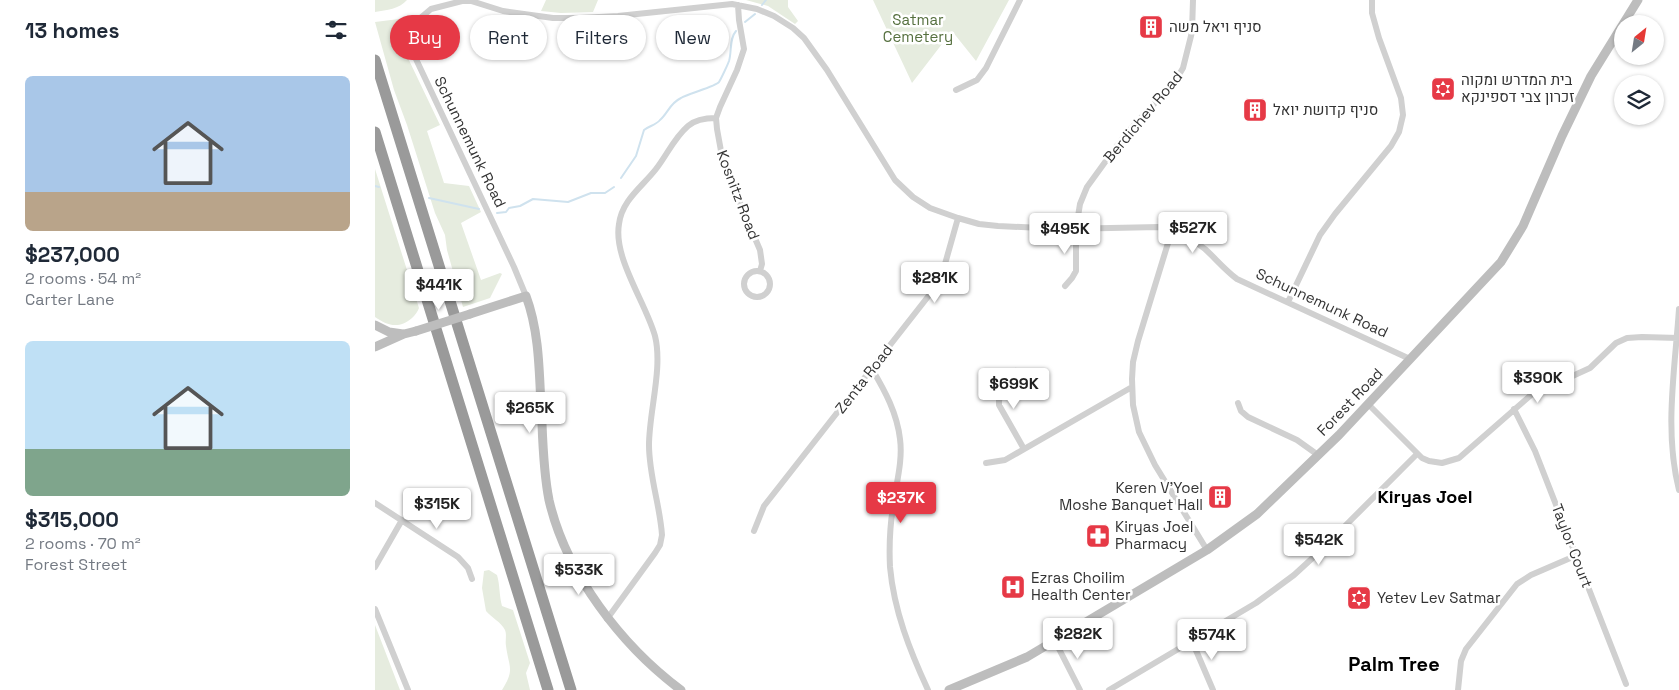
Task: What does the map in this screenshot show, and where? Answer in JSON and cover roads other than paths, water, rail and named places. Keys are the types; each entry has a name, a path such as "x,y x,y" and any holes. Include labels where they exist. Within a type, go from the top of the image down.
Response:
{"highway":[{"path":"375,60 571,690"},
{"path":"375,132 548,690"}],"street":[{"name":"Schunnemunk Road","path":"526,296 507,250 419,67 412,48 413,32 421,17 431,9 466,0 513,12 553,18 579,18 739,5 757,8 774,16 793,28 804,38 827,70 895,180 913,197 930,208 979,224 998,226 1076,229 1159,227 1172,230 1197,244 1237,279 1410,359"},
{"path":"956,90 977,80 986,68 1020,0"},
{"name":"Berdichev Road","path":"1065,286 1076,271 1076,229 1080,204 1087,187 1140,118 1174,84 1183,68 1192,32 1193,0"},
{"path":"1288,302 1320,235 1391,146 1399,132 1403,115 1401,98 1379,38 1372,13 1371,0"},
{"name":"Forest Road","path":"949,690 1027,657 1207,550 1257,514 1319,455 1501,262 1523,226 1562,136 1591,76 1638,0"},
{"name":"Kosnitz Road","path":"739,5 739,20 744,48 716,118 721,151 760,250 762,264 760,271"},
{"path":"607,619 655,553 660,545 662,535 649,445 657,369 655,336 621,251 618,233 622,210 629,198 656,169 679,135 689,125 706,118 716,118"},
{"name":"Zenta Road","path":"753,531 763,506 934,289 943,271 957,218"},
{"path":"1172,230 1133,362 1133,405 1139,432 1155,465 1207,550"},
{"name":"Kosnitz Road","path":"760,271 767,276 769,287 762,295 754,296 747,292 744,281 748,274 760,271"},
{"path":"375,347 404,334 526,296 532,315 536,341 545,476 549,500 561,536 571,560 607,619 647,662 681,690"},
{"path":"1679,309 1670,431 1672,458 1679,490"},
{"path":"375,325 389,332 404,334"},
{"path":"1368,404 1417,454 1429,461 1448,462 1459,458 1531,395 1590,368 1616,343 1627,338 1648,336 1678,338"},
{"path":"871,369 890,403 895,415 900,438 899,466 890,529 890,567 895,596 902,627 912,655 929,690"},
{"path":"1016,371 999,400 999,405 1024,450"},
{"path":"986,463 1005,460 1132,387"},
{"path":"1238,403 1241,411 1248,417 1297,440 1319,455"},
{"name":"Taylor Court","path":"1514,409 1535,451 1626,684"},
{"path":"1109,690 1256,603 1293,575 1318,553 1417,454"},
{"path":"375,503 458,557 468,568 472,580"},
{"path":"375,567 402,520"},
{"path":"1458,690 1461,661 1466,649 1517,584 1531,575 1575,556"},
{"path":"375,610 409,690"},
{"path":"1055,640 1080,690"},
{"path":"1192,641 1213,690"}],"waterway":[{"path":"762,5 766,0"},
{"path":"745,22 755,14"},
{"path":"621,178 636,156 644,130 658,122 677,100 719,82 729,61 731,41 736,31"},
{"path":"375,186 379,187"},
{"path":"497,213 506,212 509,208 520,206 533,199 568,202 591,193 605,193 614,187"},
{"path":"429,198 479,209"}],"place":[{"name":"סניף ויאל משה","path":"1151,27"},
{"name":"בית המדרש ומקוה זכרון צבי דספינקא","path":"1443,89"},
{"name":"סניף קדושת יואל","path":"1255,110"},
{"name":"Keren V'Yoel Moshe Banquet Hall","path":"1220,497"},
{"name":"Kiryas Joel Pharmacy","path":"1098,536"},
{"name":"Ezras Choilim Health Center","path":"1013,587"},
{"name":"Yetev Lev Satmar","path":"1359,598"}],"district":[{"name":"Kiryas Joel","path":"1425,497"},
{"name":"Palm Tree","path":"1394,664"}],"park label":[{"name":"Satmar Cemetery","path":"918,28"}]}
